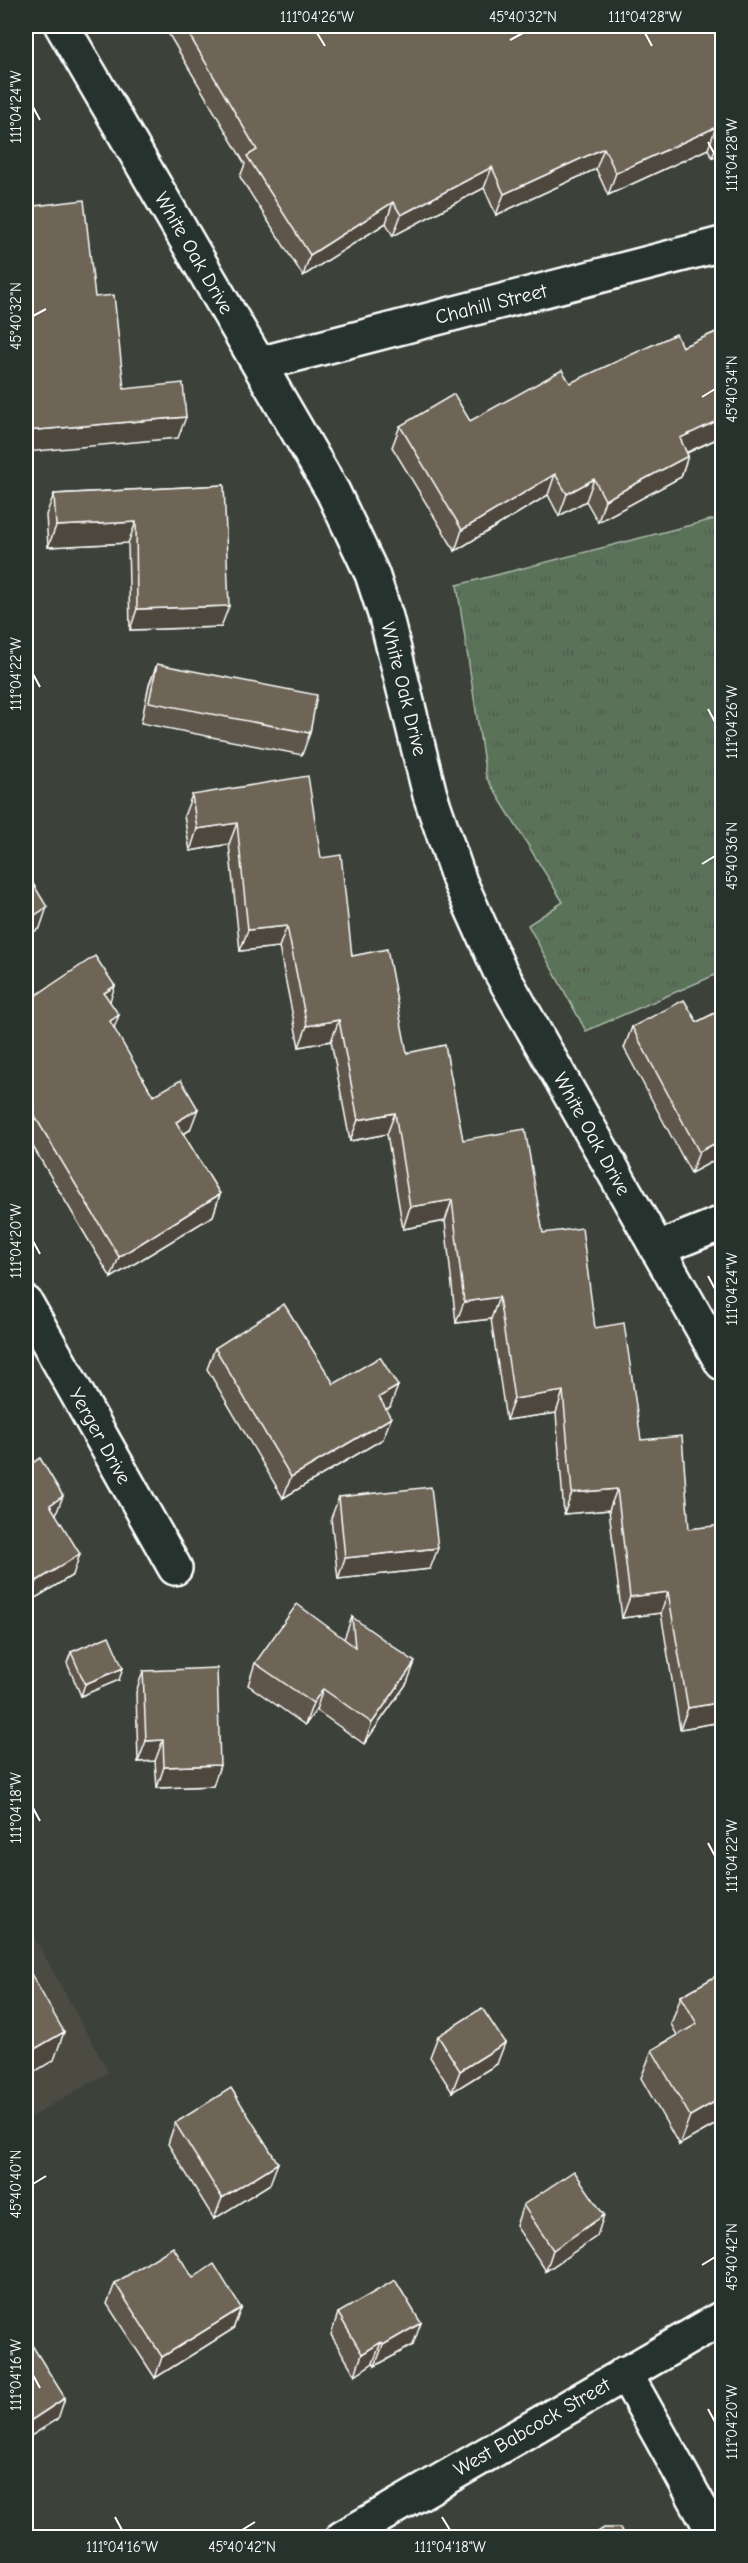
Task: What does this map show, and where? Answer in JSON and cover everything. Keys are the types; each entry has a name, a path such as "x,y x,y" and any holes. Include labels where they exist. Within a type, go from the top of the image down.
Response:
{"street":[{"name":"White Oak Drive","path":"62,26 333,492 372,574 386,617 430,795 460,882 499,969 723,1363"},
{"name":"Chahill Street","path":"259,364 723,244"},
{"path":"657,1249 723,1222"},
{"name":"Yerger Drive","path":"26,1304 175,1568"},
{"name":"West Babcock Street","path":"342,2538 723,2318"},
{"path":"625,2373 717,2538"}],"shaded area":[{"path":"26,1922 108,2072 26,2120"}],"green space":[{"path":"722,517 722,972 586,1031 528,925 563,902 486,777 457,585"}],"building":[{"path":"184,26 723,26 723,136 720,137 716,127 616,173 604,148 504,194 492,167 401,215 393,202 310,255 247,156 257,150"},
{"path":"84,200 95,297 114,295 124,389 183,383 186,417 26,431 26,207"},
{"path":"723,329 723,418 680,438 688,456 605,500 594,479 567,494 555,474 462,530 400,426 454,394 470,421 562,370 570,383 676,334 682,347"},
{"path":"224,485 229,606 137,609 136,522 56,526 54,494"},
{"path":"157,664 317,695 310,733 149,702"},
{"path":"308,776 321,858 341,855 352,956 387,949 407,1053 445,1045 463,1140 525,1129 543,1233 582,1228 595,1328 624,1323 641,1440 682,1436 689,1529 723,1525 723,1702 688,1708 668,1592 630,1597 617,1489 572,1493 563,1391 514,1399 499,1297 464,1302 452,1200 410,1207 395,1113 358,1120 339,1020 307,1026 287,926 248,930 237,823 197,829 192,795"},
{"path":"26,872 47,907 26,921"},
{"path":"95,956 115,986 104,993 119,1015 110,1021 153,1096 181,1080 198,1109 176,1122 220,1194 119,1257 31,1110 35,1108 26,1093 26,1002"},
{"path":"684,1000 697,1022 723,1009 723,1139 699,1152 632,1027"},
{"path":"284,1304 334,1384 380,1357 398,1386 379,1397 391,1418 291,1477 215,1348"},
{"path":"40,1458 63,1496 50,1505 80,1554 37,1581 26,1562 26,1467"},
{"path":"431,1487 438,1548 345,1558 339,1497"},
{"path":"297,1604 355,1647 352,1617 415,1662 372,1723 323,1689 313,1703 255,1663"},
{"path":"109,1636 123,1668 85,1684 71,1652"},
{"path":"217,1668 220,1765 164,1767 163,1740 146,1741 143,1671"},
{"path":"26,1965 64,2032 26,2054"},
{"path":"723,1972 723,2097 690,2116 652,2050 697,2024 681,1996"},
{"path":"482,2008 505,2043 460,2071 438,2036"},
{"path":"231,2088 278,2163 222,2198 175,2123"},
{"path":"574,2171 604,2215 553,2250 523,2205"},
{"path":"173,2247 193,2278 214,2264 241,2308 162,2357 115,2283"},
{"path":"395,2280 421,2323 383,2345 381,2342 362,2354 338,2313"},
{"path":"26,2337 65,2398 30,2421 26,2414"},
{"path":"604,2528 620,2528 626,2538 588,2538"}]}
